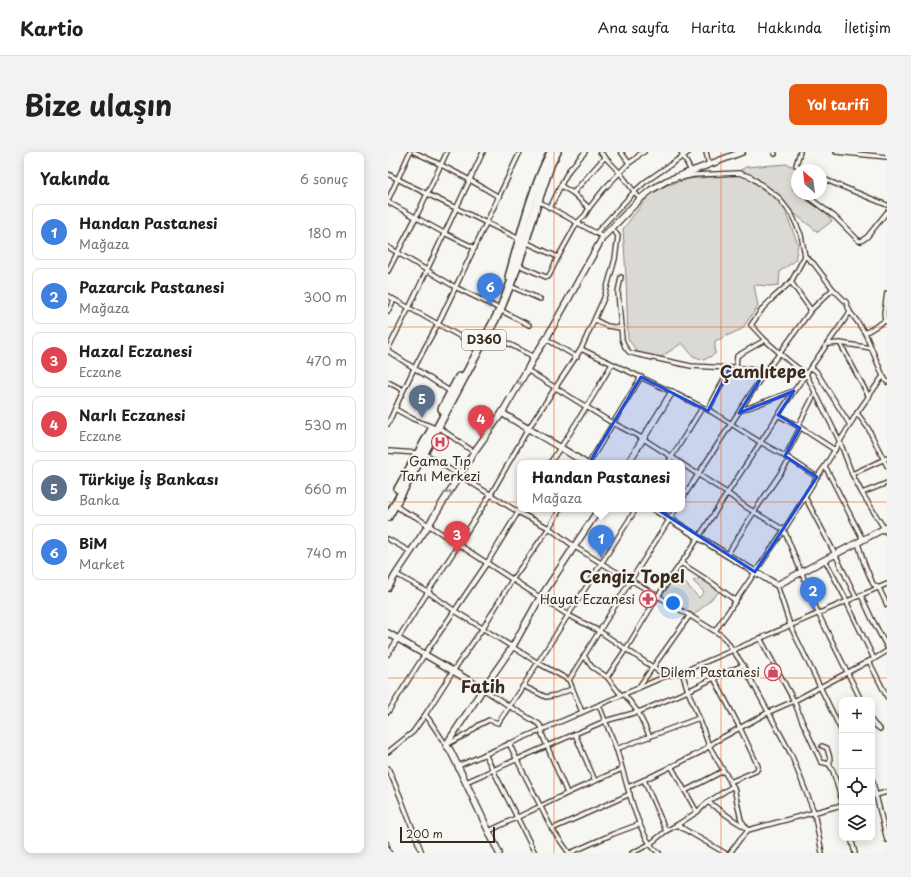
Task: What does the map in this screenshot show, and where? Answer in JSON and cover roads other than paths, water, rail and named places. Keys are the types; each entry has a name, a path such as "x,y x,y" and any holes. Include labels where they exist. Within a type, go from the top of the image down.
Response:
{"highway":[{"name":"D360","path":"388,518 391,506 488,333 510,286 518,265 531,201 545,163 551,152"},
{"name":"D360","path":"436,427 451,392 499,309 522,241 551,164 558,152"}],"street":[{"path":"410,152 388,201 444,233 475,248"},
{"path":"414,152 441,164 499,196"},
{"path":"388,271 447,152"},
{"path":"451,392 414,369 388,350 483,152"},
{"path":"388,424 403,390 438,324 475,248 520,152"},
{"path":"550,208 569,170 586,152"},
{"path":"600,152 620,173 640,199"},
{"path":"620,152 629,163"},
{"path":"518,265 548,277 577,223 585,215 604,189 642,152"},
{"path":"596,233 645,182 682,154 689,152"},
{"path":"706,152 709,165"},
{"path":"388,588 474,452 502,412 534,357 546,340 603,237 640,199 651,190 666,181 742,152"},
{"path":"796,164 800,152"},
{"path":"836,152 887,157"},
{"path":"682,154 691,171"},
{"path":"573,193 605,157"},
{"path":"666,181 693,175 739,173 751,177 778,197 792,215 801,236 805,256 814,264 833,289 846,302 850,312 866,333 871,348 887,382"},
{"path":"388,174 522,241 558,256"},
{"path":"827,180 887,205"},
{"path":"561,186 573,193 589,208"},
{"path":"812,200 835,217 859,241 867,237 887,212"},
{"path":"538,201 603,237"},
{"path":"388,654 491,494 528,430 577,357 604,298 615,259 618,236 612,228"},
{"path":"388,247 455,287 529,325"},
{"path":"777,586 860,541 886,530 862,493 852,474 840,442 806,374 765,340 751,325 763,308 791,282 805,256"},
{"path":"621,277 618,292 622,339 625,347 630,352 691,366 736,367 765,372"},
{"path":"791,282 812,310"},
{"path":"510,286 540,300"},
{"path":"685,495 765,372 812,310 833,289"},
{"path":"866,333 886,321 884,313 887,293"},
{"path":"388,296 477,346"},
{"path":"388,311 394,300"},
{"path":"607,677 658,596 699,537 760,442 850,312"},
{"path":"595,320 607,326 621,328"},
{"path":"488,333 534,357"},
{"path":"546,340 577,357"},
{"path":"736,367 737,356 765,340"},
{"path":"827,344 840,343 871,348"},
{"path":"840,343 869,397"},
{"path":"581,349 708,410 817,477"},
{"path":"552,460 587,407 612,364"},
{"path":"708,410 730,368"},
{"path":"810,368 813,368 816,371 850,425"},
{"path":"527,370 613,423 642,438 676,460"},
{"path":"715,631 784,530 857,414 883,376"},
{"path":"591,460 641,377"},
{"path":"388,382 403,390"},
{"path":"740,411 794,391"},
{"path":"630,460 672,392"},
{"path":"785,456 815,393"},
{"path":"395,408 413,419 436,427 474,452"},
{"path":"672,458 702,408"},
{"path":"502,412 528,430 561,447 580,460"},
{"path":"857,414 868,428 885,459 887,466"},
{"path":"778,415 835,450"},
{"path":"388,451 421,453 517,509"},
{"path":"727,556 754,512 790,459"},
{"path":"852,474 885,459"},
{"path":"685,465 746,507 784,530 818,613 859,697"},
{"path":"825,466 860,541 864,563 873,584 879,588 887,605"},
{"path":"862,493 887,483"},
{"path":"805,497 856,597"},
{"path":"391,506 416,517 568,615 599,631 666,676"},
{"path":"388,712 425,654 487,563 518,512"},
{"path":"522,512 549,528 601,564 631,580 721,635 743,665 790,754 814,812 822,853"},
{"path":"388,752 413,732 558,512"},
{"path":"446,745 513,646 541,598 597,512"},
{"path":"446,745 489,720 498,723 524,686 634,512"},
{"path":"658,512 777,586 790,625 839,726"},
{"path":"569,680 674,512"},
{"path":"388,539 411,552"},
{"path":"824,560 847,601 874,659"},
{"path":"681,563 736,601"},
{"path":"396,574 428,592 455,611 538,663 569,680 582,712"},
{"path":"458,766 666,676 682,672 887,584"},
{"path":"861,596 887,647"},
{"path":"638,688 690,615"},
{"path":"388,633 539,724 543,729 542,734 567,793"},
{"path":"760,638 794,701 821,762 829,764 834,771 839,790"},
{"path":"628,787 701,752 769,712 794,701 887,651"},
{"path":"584,656 592,667 607,677 638,712 650,737"},
{"path":"869,661 887,696"},
{"path":"466,782 605,721 638,712 688,691 743,665"},
{"path":"682,672 709,746 734,788 741,820 747,829"},
{"path":"714,678 740,728 758,768 756,771 730,782"},
{"path":"524,686 546,697 572,689"},
{"path":"599,705 616,749 632,804 640,824 650,844 654,850 659,853"},
{"path":"425,715 450,750 499,853"},
{"path":"616,749 700,718"},
{"path":"875,725 880,729"},
{"path":"575,734 595,781"},
{"path":"509,743 516,760 552,829 569,853 640,824"},
{"path":"822,746 827,748 830,759 829,764"},
{"path":"485,754 535,853"},
{"path":"671,766 697,812"},
{"path":"388,768 422,853"},
{"path":"489,831 567,793 622,769"},
{"path":"685,791 724,771"},
{"path":"644,780 666,831"},
{"path":"632,853 650,844 666,831 697,812 708,802 732,786"},
{"path":"875,796 887,792"},
{"path":"552,829 630,794"},
{"path":"875,798 885,823 887,840"},
{"path":"708,802 747,829"},
{"path":"730,853 747,829 839,806"},
{"path":"677,825 725,853"},
{"path":"852,841 855,853"}],"railway":[{"path":"388,842 391,853"}],"place":[{"name":"BiM","path":"490,306"},
{"name":"Türkiye İş Bankası","path":"422,418"},
{"name":"Narlı Eczanesi","path":"481,438"},
{"name":"Gama Tıp Tanı Merkezi","path":"440,442"},
{"name":"Hazal Eczanesi","path":"457,554"},
{"name":"Handan Pastanesi","path":"601,558"},
{"name":"Hayat Eczanesi","path":"648,599"},
{"name":"Pazarcık Pastanesi","path":"813,610"},
{"name":"Dilem Pastanesi","path":"773,672"}],"district":[{"name":"Çamlıtepe","path":"763,372"},
{"name":"Cengiz Topel","path":"632,577"},
{"name":"Fatih","path":"483,687"}]}
